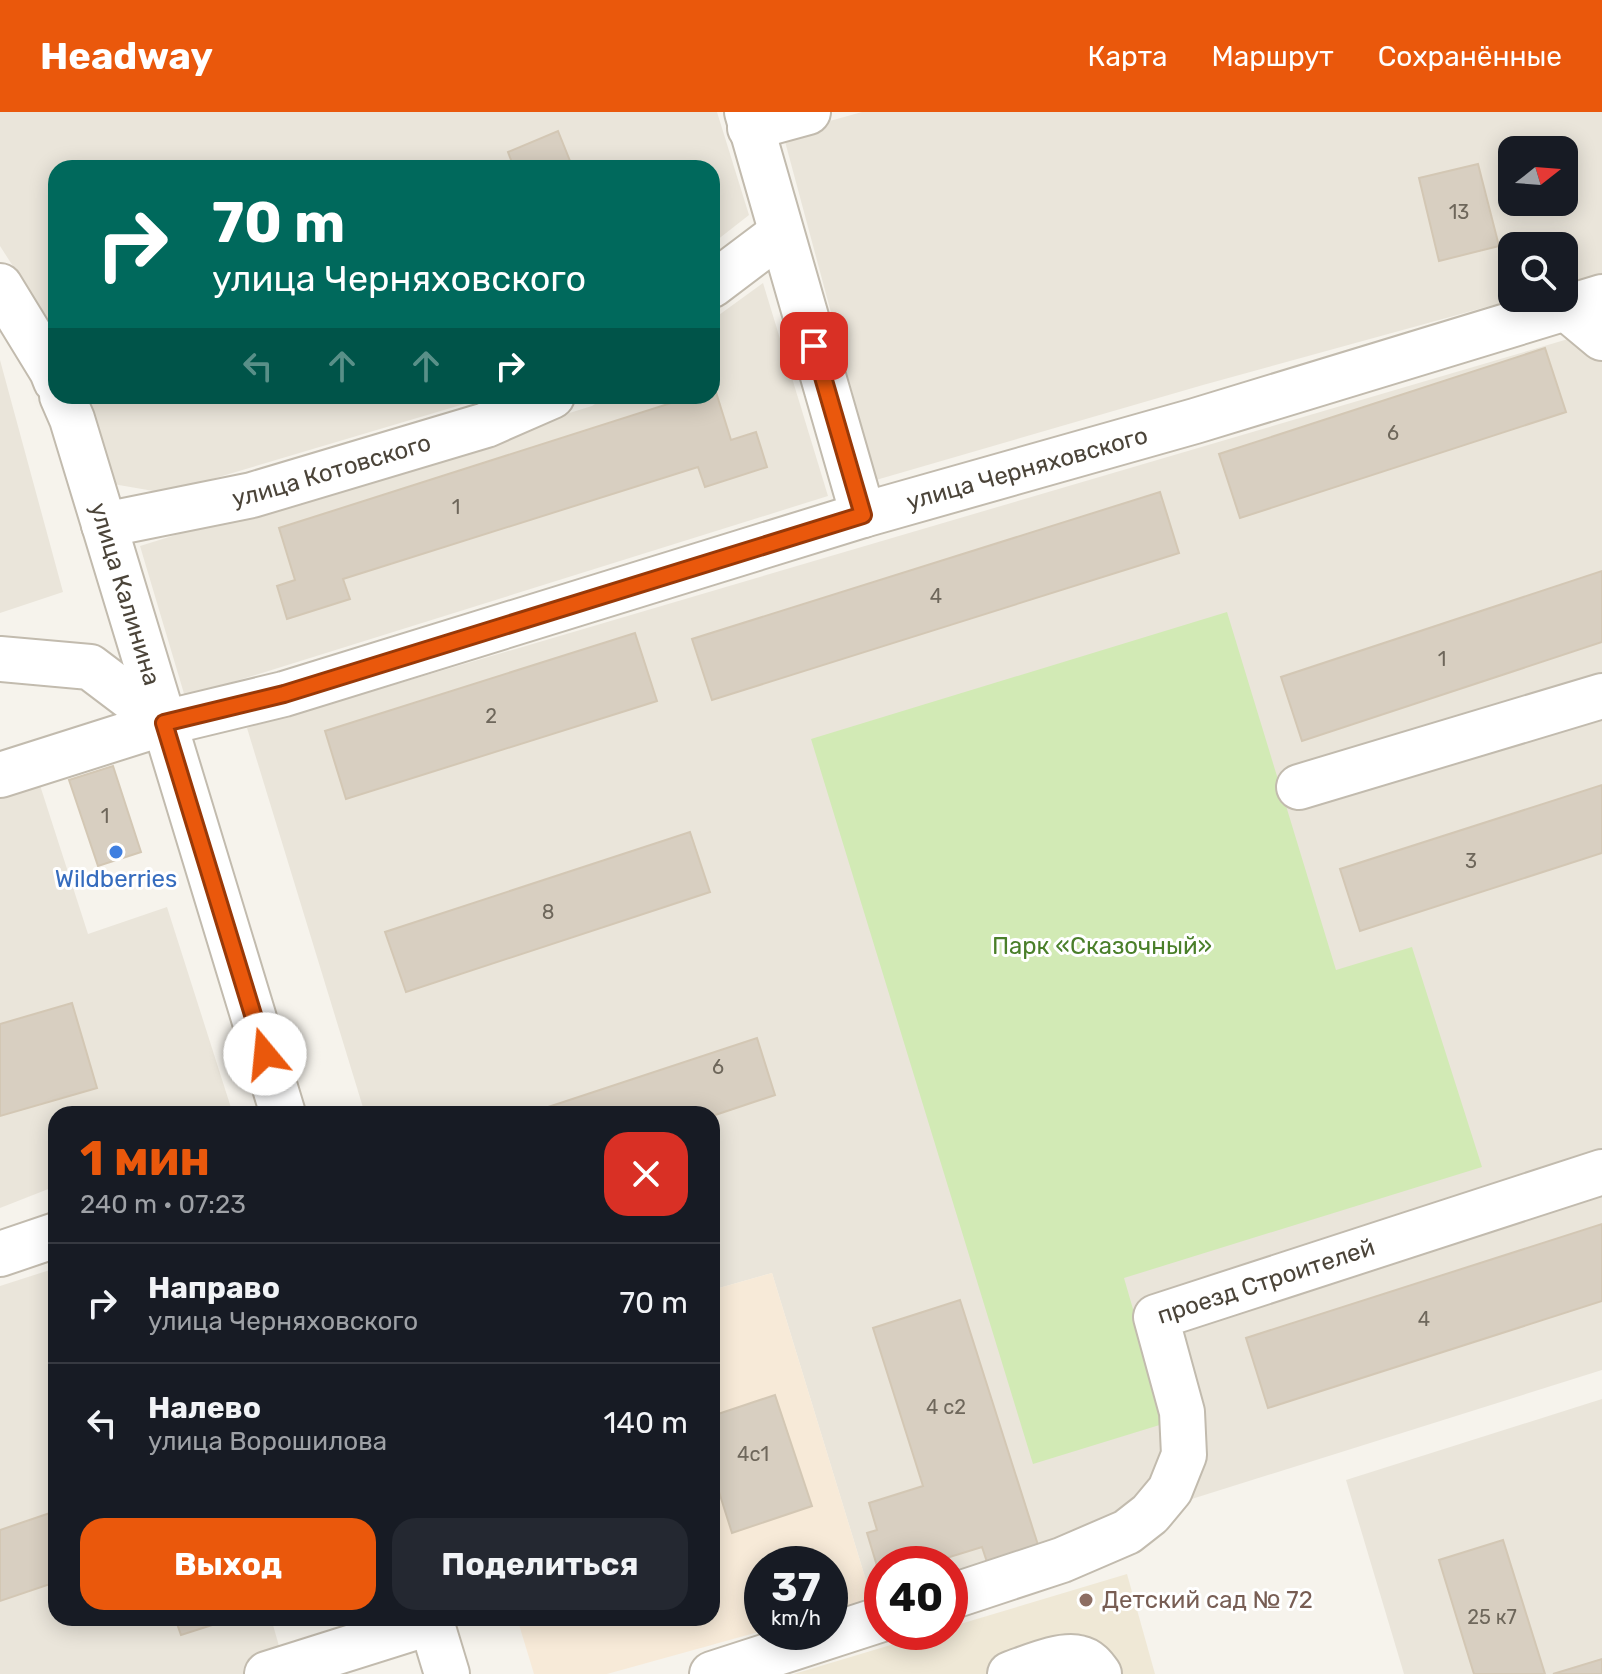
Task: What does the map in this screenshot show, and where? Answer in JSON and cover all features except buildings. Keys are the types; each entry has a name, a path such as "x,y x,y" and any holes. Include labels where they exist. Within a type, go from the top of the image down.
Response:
{"street":[{"path":"808,112 749,120 863,515"},
{"path":"720,279 781,233"},
{"path":"0,286 48,365"},
{"name":"улица Черняховского","path":"0,775 164,723 284,694 863,515 1195,421 1584,303 1602,338"},
{"name":"улица Калинина","path":"65,404 281,1106"},
{"name":"улица Котовского","path":"104,525 267,491 486,425 534,404"},
{"path":"0,659 90,667 164,723"},
{"path":"1299,787 1602,696"},
{"name":"проезд Строителей","path":"968,1591 1062,1560 1127,1532 1150,1514 1170,1490 1184,1455 1182,1412 1156,1317 1602,1172"},
{"path":"0,1254 48,1238"},
{"path":"712,1674 864,1625"},
{"path":"267,1674 413,1626"},
{"path":"433,1626 447,1674"},
{"path":"1010,1674 1062,1658 1079,1658 1091,1663 1099,1674"}],"shaded area":[{"path":"0,112 717,112 749,215 720,238 720,160 48,160 48,321 0,246"},
{"path":"862,112 1602,112 1602,275 1578,282 1578,232 1498,232 1498,304 876,480 783,134"},
{"path":"763,283 828,496 185,697 140,546 595,404 720,404 720,314"},
{"path":"1602,329 1602,1370 968,1569 968,1546 864,1546 864,1574 772,1273 720,1288 720,1106 363,1106 247,728"},
{"path":"0,360 63,592 0,613"},
{"path":"87,404 464,404 165,493 113,484"},
{"path":"37,776 88,934 167,907 230,1106 48,1106 48,1189 0,1208 0,788"},
{"path":"48,1271 48,1626 273,1626 287,1674 0,1674 0,1286"},
{"path":"772,1273 864,1574 864,1602 848,1606 848,1546 744,1546 744,1636 607,1674 534,1674 519,1626 720,1626 720,1288"},
{"path":"1602,1399 1602,1674 1404,1674 1346,1480"},
{"name":"Детский сад № 72","path":"1127,1574 1155,1674 794,1674 874,1650 968,1650 968,1622"}],"green space":[{"name":"Парк «Сказочный»","path":"1227,612 1336,970 1412,947 1482,1167 1124,1278 1166,1423 1033,1464 811,739"}],"place":[{"name":"Wildberries","path":"116,852"},
{"name":"Детский сад № 72","path":"1086,1600"}],"route":[{"path":"265,1054 164,723 284,694 863,515 814,346"}]}
